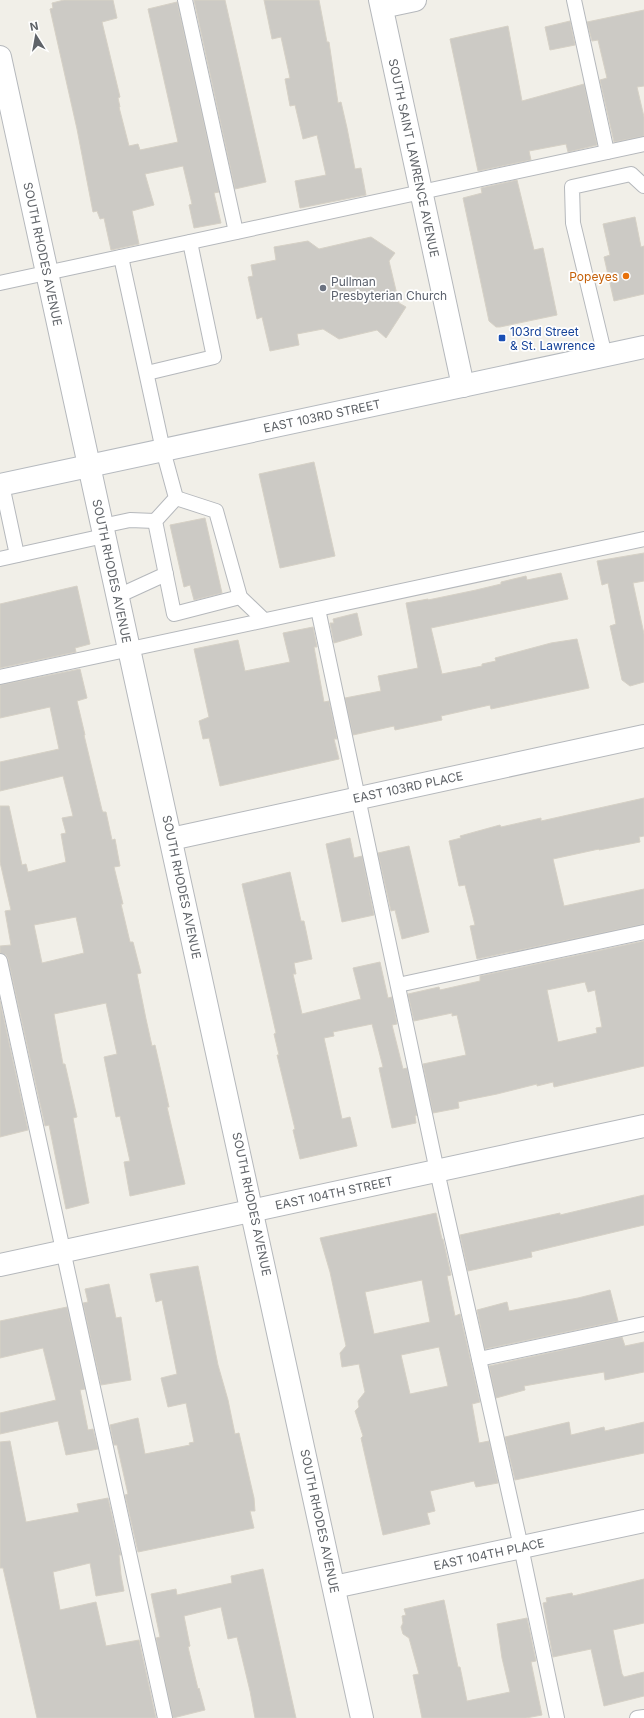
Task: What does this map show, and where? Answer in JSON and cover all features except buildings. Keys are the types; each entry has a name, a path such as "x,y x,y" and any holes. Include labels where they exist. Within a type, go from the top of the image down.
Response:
{"street":[{"path":"381,4 414,0"},
{"name":"SOUTH SAINT LAWRENCE AVENUE","path":"381,4 463,386"},
{"name":"SOUTH RHODES AVENUE","path":"0,57 88,466 253,1210 362,1718"},
{"name":"EAST 103RD STREET","path":"1,485 644,347"},
{"name":"EAST 103RD PLACE","path":"171,839 644,736"},
{"name":"EAST 104TH STREET","path":"0,1265 644,1126"},
{"name":"EAST 104TH PLACE","path":"334,1587 644,1521"}],"lane":[{"path":"185,0 236,232"},
{"path":"574,0 607,152"},
{"path":"0,283 644,144"},
{"path":"605,356 573,223 572,187 631,174 644,186"},
{"path":"147,373 214,357 190,242"},
{"path":"121,257 163,450 176,498"},
{"path":"1,485 17,555"},
{"path":"0,559 103,531 130,520 155,521 176,498"},
{"path":"176,498 216,511 240,597 264,620"},
{"path":"155,521 174,614 240,597"},
{"path":"0,677 644,539"},
{"path":"118,596 166,574"},
{"path":"318,609 437,1171 521,1547 557,1718"},
{"path":"398,984 644,932"},
{"path":"0,961 165,1718"},
{"path":"479,1359 644,1324"},
{"path":"637,1718 644,1717"}],"place":[{"name":"Popeyes","path":"626,276"},
{"name":"Pullman Presbyterian Church","path":"323,288"},
{"name":"103rd Street & St. Lawrence","path":"502,338"}]}
